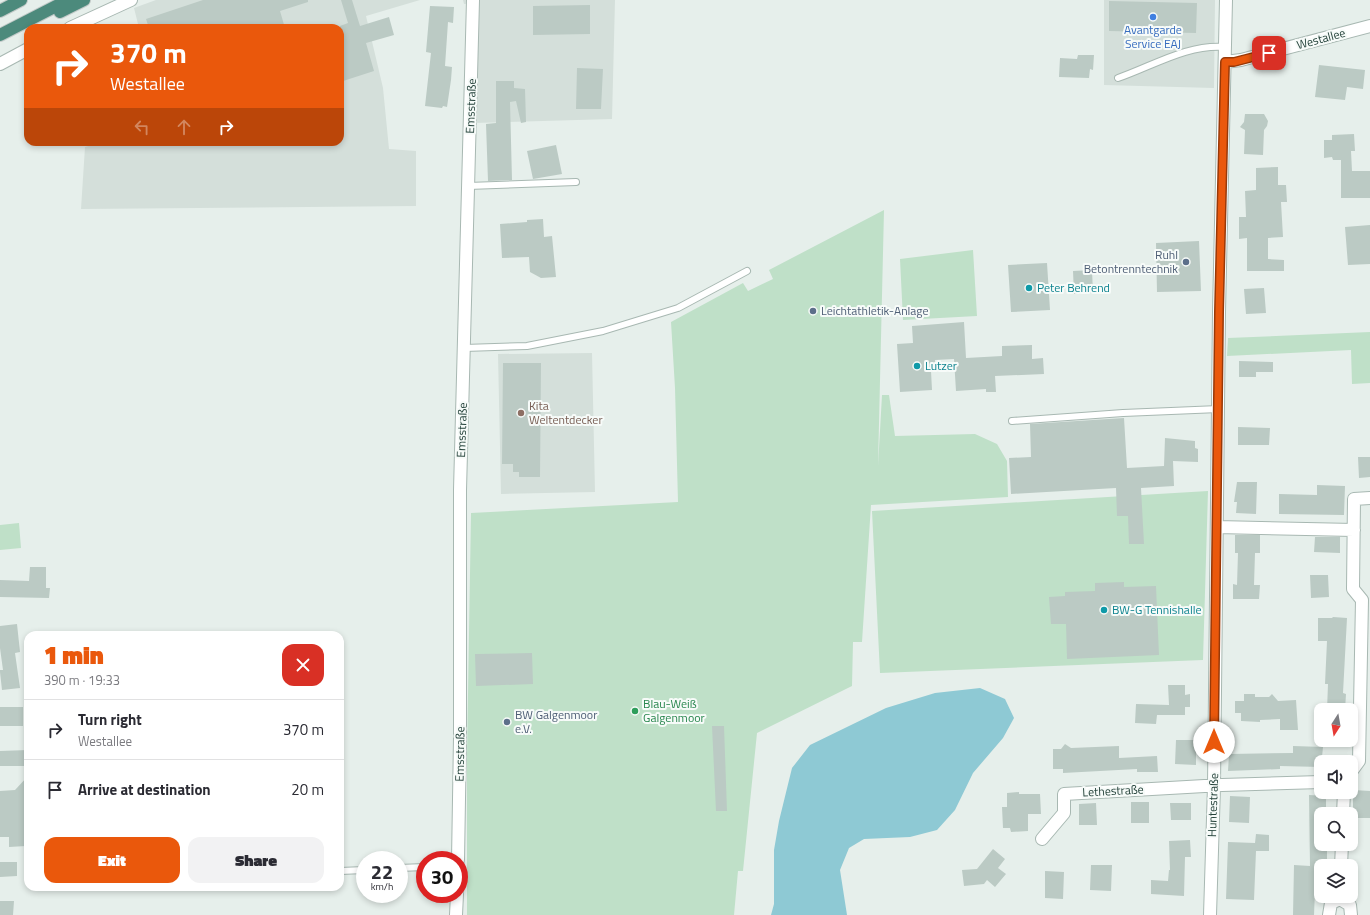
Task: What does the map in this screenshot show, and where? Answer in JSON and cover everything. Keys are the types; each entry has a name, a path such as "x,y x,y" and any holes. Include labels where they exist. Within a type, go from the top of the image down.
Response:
{"highway":[{"path":"0,11 21,0"},
{"path":"0,36 68,0"},
{"path":"39,24 84,0"},
{"path":"0,44 24,32"}],"street":[{"path":"79,24 131,0"},
{"name":"Emsstraße","path":"458,851 460,738 460,490 473,0"},
{"name":"Huntestraße","path":"1210,915 1214,786 1226,0"},
{"name":"Westallee","path":"1225,62 1241,60 1370,26"},
{"path":"0,64 24,51"},
{"path":"1358,762 1365,693 1366,599 1353,589 1354,499 1370,498"},
{"path":"1217,527 1354,530"},
{"path":"1214,786 1314,782"},
{"name":"Lethestraße","path":"1042,839 1064,813 1064,794 1214,786"},
{"path":"456,915 457,903"},
{"path":"1329,915 1331,903"},
{"path":"1347,903 1350,905 1351,915"}],"lane":[{"path":"1118,78 1193,49 1212,46 1225,47"},
{"path":"468,186 576,182"},
{"path":"464,348 527,346 603,331 678,308 747,271"},
{"path":"1012,421 1123,413 1219,409"},
{"path":"344,871 356,870"}],"shaded area":[{"path":"156,0 420,0 366,16 383,88 389,149 416,151 416,206 81,209 85,147 89,146 344,146 344,24 138,24 134,8"},
{"path":"463,0 615,0 612,119 473,123 477,3 464,4"},
{"path":"1104,0 1215,0 1214,88 1104,85"},
{"path":"592,353 595,492 501,494 498,354"}],"green space":[{"path":"884,210 878,466 882,395 889,395 895,436 975,434 997,444 1007,461 1008,497 871,505 862,642 853,642 852,686 757,733 743,871 738,871 734,915 467,915 467,755 471,513 678,502 675,388 671,322 743,283 748,291 773,279 769,270"},
{"path":"973,250 977,316 903,320 900,259"},
{"path":"1370,332 1370,383 1352,384 1351,350 1227,356 1228,338"},
{"path":"1208,491 1203,660 880,673 872,511"},
{"path":"19,523 21,548 0,550 0,525"}],"water":[{"path":"980,688 1005,699 1014,718 1003,738 973,773 955,810 937,830 910,837 864,839 849,848 840,870 847,915 771,915 774,904 774,850 779,821 792,768 810,745 886,708 935,693"}],"building":[{"path":"203,0 308,0 308,2 280,11 284,24 148,24 146,19"},
{"path":"341,0 352,0 360,26 389,17 394,35 366,43 374,71 344,81 344,24 348,23"},
{"name":"Avantgarde Service EAJ","path":"1109,1 1197,3 1196,33 1109,31"},
{"path":"590,5 590,34 533,35 533,6"},
{"path":"430,6 454,7 453,23 448,22 445,66 452,67 451,80 447,107 443,106 442,108 425,106 431,53 426,52"},
{"path":"1078,55 1094,55 1093,70 1090,69 1089,78 1059,77 1060,58 1077,59"},
{"path":"1319,65 1365,70 1363,89 1347,87 1345,100 1315,97"},
{"path":"577,68 603,69 601,109 576,109"},
{"path":"496,81 514,81 514,88 525,89 526,122 521,123 516,101 510,102 512,180 488,181 486,124 496,123"},
{"path":"1245,114 1264,114 1268,121 1264,130 1263,155 1244,154 1245,130 1240,127 1244,122"},
{"path":"1354,134 1355,151 1351,151 1352,171 1370,171 1370,198 1341,198 1341,160 1333,160 1332,157 1324,158 1324,140 1332,140 1332,135"},
{"path":"556,145 562,174 533,179 527,151"},
{"path":"1278,167 1278,185 1286,185 1287,202 1281,202 1283,237 1268,238 1268,259 1284,260 1284,271 1247,271 1247,238 1239,239 1239,217 1246,217 1245,191 1256,190 1256,168"},
{"path":"543,219 544,237 552,236 556,277 541,278 530,272 529,257 502,258 500,224"},
{"path":"1370,225 1370,264 1348,265 1345,227"},
{"path":"1199,241 1201,291 1157,292 1156,243"},
{"name":"Peter Behrend","path":"1047,263 1050,310 1011,312 1008,265"},
{"path":"1092,270 1093,293 1074,294 1073,271"},
{"path":"1264,288 1266,313 1246,314 1244,289"},
{"path":"964,322 966,358 1002,356 1002,346 1032,345 1032,359 1043,358 1044,374 995,376 996,392 986,392 986,389 956,391 954,359 935,360 935,371 931,371 932,390 900,392 897,344 913,343 912,326"},
{"path":"1239,361 1273,362 1273,372 1256,372 1256,377 1239,377"},
{"name":"Kita Weltentdecker","path":"503,363 541,363 540,477 519,477 519,472 513,472 513,464 502,464"},
{"path":"1124,418 1127,468 1164,466 1165,438 1195,441 1195,448 1198,449 1198,462 1173,461 1174,486 1141,488 1144,544 1129,544 1128,516 1117,516 1116,488 1011,494 1009,458 1031,457 1030,424"},
{"path":"1238,427 1270,428 1269,445 1238,445"},
{"path":"1358,457 1370,457 1370,477 1359,478"},
{"path":"1237,482 1257,482 1256,514 1236,513 1237,502 1234,502"},
{"path":"1317,485 1345,486 1344,515 1279,514 1279,494 1317,495"},
{"path":"1235,535 1260,535 1260,553 1255,553 1254,585 1260,585 1259,599 1233,599 1233,584 1237,585 1238,553 1235,553"},
{"path":"1315,537 1340,537 1340,553 1314,552"},
{"path":"30,567 46,567 46,588 50,588 49,598 0,597 0,580 29,581"},
{"path":"1310,575 1328,575 1329,597 1311,598"},
{"name":"BW-G Tennishalle","path":"1124,582 1124,587 1156,586 1159,655 1067,659 1066,624 1051,624 1049,597 1065,596 1065,592 1095,591 1095,583"},
{"path":"1318,618 1347,618 1343,693 1346,694 1345,703 1327,703 1328,684 1325,684 1327,641 1318,641"},
{"path":"17,624 20,652 15,653 20,688 2,690 0,670 3,670 0,648 0,626"},
{"path":"532,653 533,684 476,686 475,654"},
{"path":"1168,685 1185,685 1185,695 1190,694 1190,707 1185,707 1185,715 1157,715 1156,724 1135,723 1136,704 1169,705"},
{"path":"1244,694 1255,694 1255,697 1269,697 1272,694 1278,701 1296,700 1298,730 1280,730 1280,719 1260,720 1260,722 1241,721 1241,713 1235,713 1235,701 1244,701"},
{"path":"0,707 23,707 23,726 0,726"},
{"path":"712,726 724,726 727,811 716,811"},
{"path":"1176,740 1196,740 1196,765 1175,764"},
{"path":"1065,744 1071,748 1119,746 1119,758 1157,756 1158,772 1137,772 1137,769 1063,773 1063,769 1053,769 1053,749 1061,749"},
{"path":"1293,746 1323,747 1322,755 1314,755 1314,767 1280,766 1280,769 1228,771 1229,754 1293,753"},
{"path":"24,750 24,766 0,766 0,751"},
{"path":"24,780 24,846 9,847 9,837 0,837 0,791 15,790"},
{"path":"1358,790 1370,791 1370,818 1358,818 1358,807 1353,807 1353,799 1358,799"},
{"path":"1019,792 1019,794 1040,794 1041,814 1028,814 1028,831 1011,832 1010,828 1003,828 1002,807 1007,807 1007,793"},
{"path":"1309,795 1314,795 1314,799 1326,799 1326,807 1314,807 1314,851 1327,851 1327,859 1314,859 1314,915 1293,915 1294,865 1310,866"},
{"path":"1230,796 1250,797 1249,823 1229,822"},
{"path":"1131,802 1149,802 1149,823 1131,823"},
{"path":"1096,803 1097,825 1079,825 1079,804"},
{"path":"1170,803 1191,803 1191,820 1171,820"},
{"path":"1256,834 1269,835 1269,851 1256,851 1254,900 1226,899 1228,842 1255,843"},
{"path":"1190,840 1191,857 1185,857 1184,896 1151,894 1151,880 1168,881 1170,870 1169,841"},
{"path":"993,849 1005,859 998,868 1006,874 995,887 987,880 984,884 964,886 962,870 977,869"},
{"path":"0,862 17,862 17,876 0,877"},
{"path":"1091,865 1112,865 1111,891 1090,890"},
{"path":"1045,871 1064,872 1063,899 1045,898"},
{"path":"0,901 14,901 13,915 0,915"}],"place":[{"name":"Avantgarde Service EAJ","path":"1153,17"},
{"name":"Ruhl Betontrenntechnik","path":"1186,262"},
{"name":"Peter Behrend","path":"1029,288"},
{"name":"Leichtathletik-Anlage","path":"813,311"},
{"name":"Lutzer","path":"917,366"},
{"name":"Kita Weltentdecker","path":"521,413"},
{"name":"BW-G Tennishalle","path":"1104,610"},
{"name":"Blau-Weiß Galgenmoor","path":"635,711"},
{"name":"BW Galgenmoor e.V.","path":"507,722"}],"route":[{"path":"1214,742 1219,418 1219,312 1225,62 1234,62 1269,53"}]}
